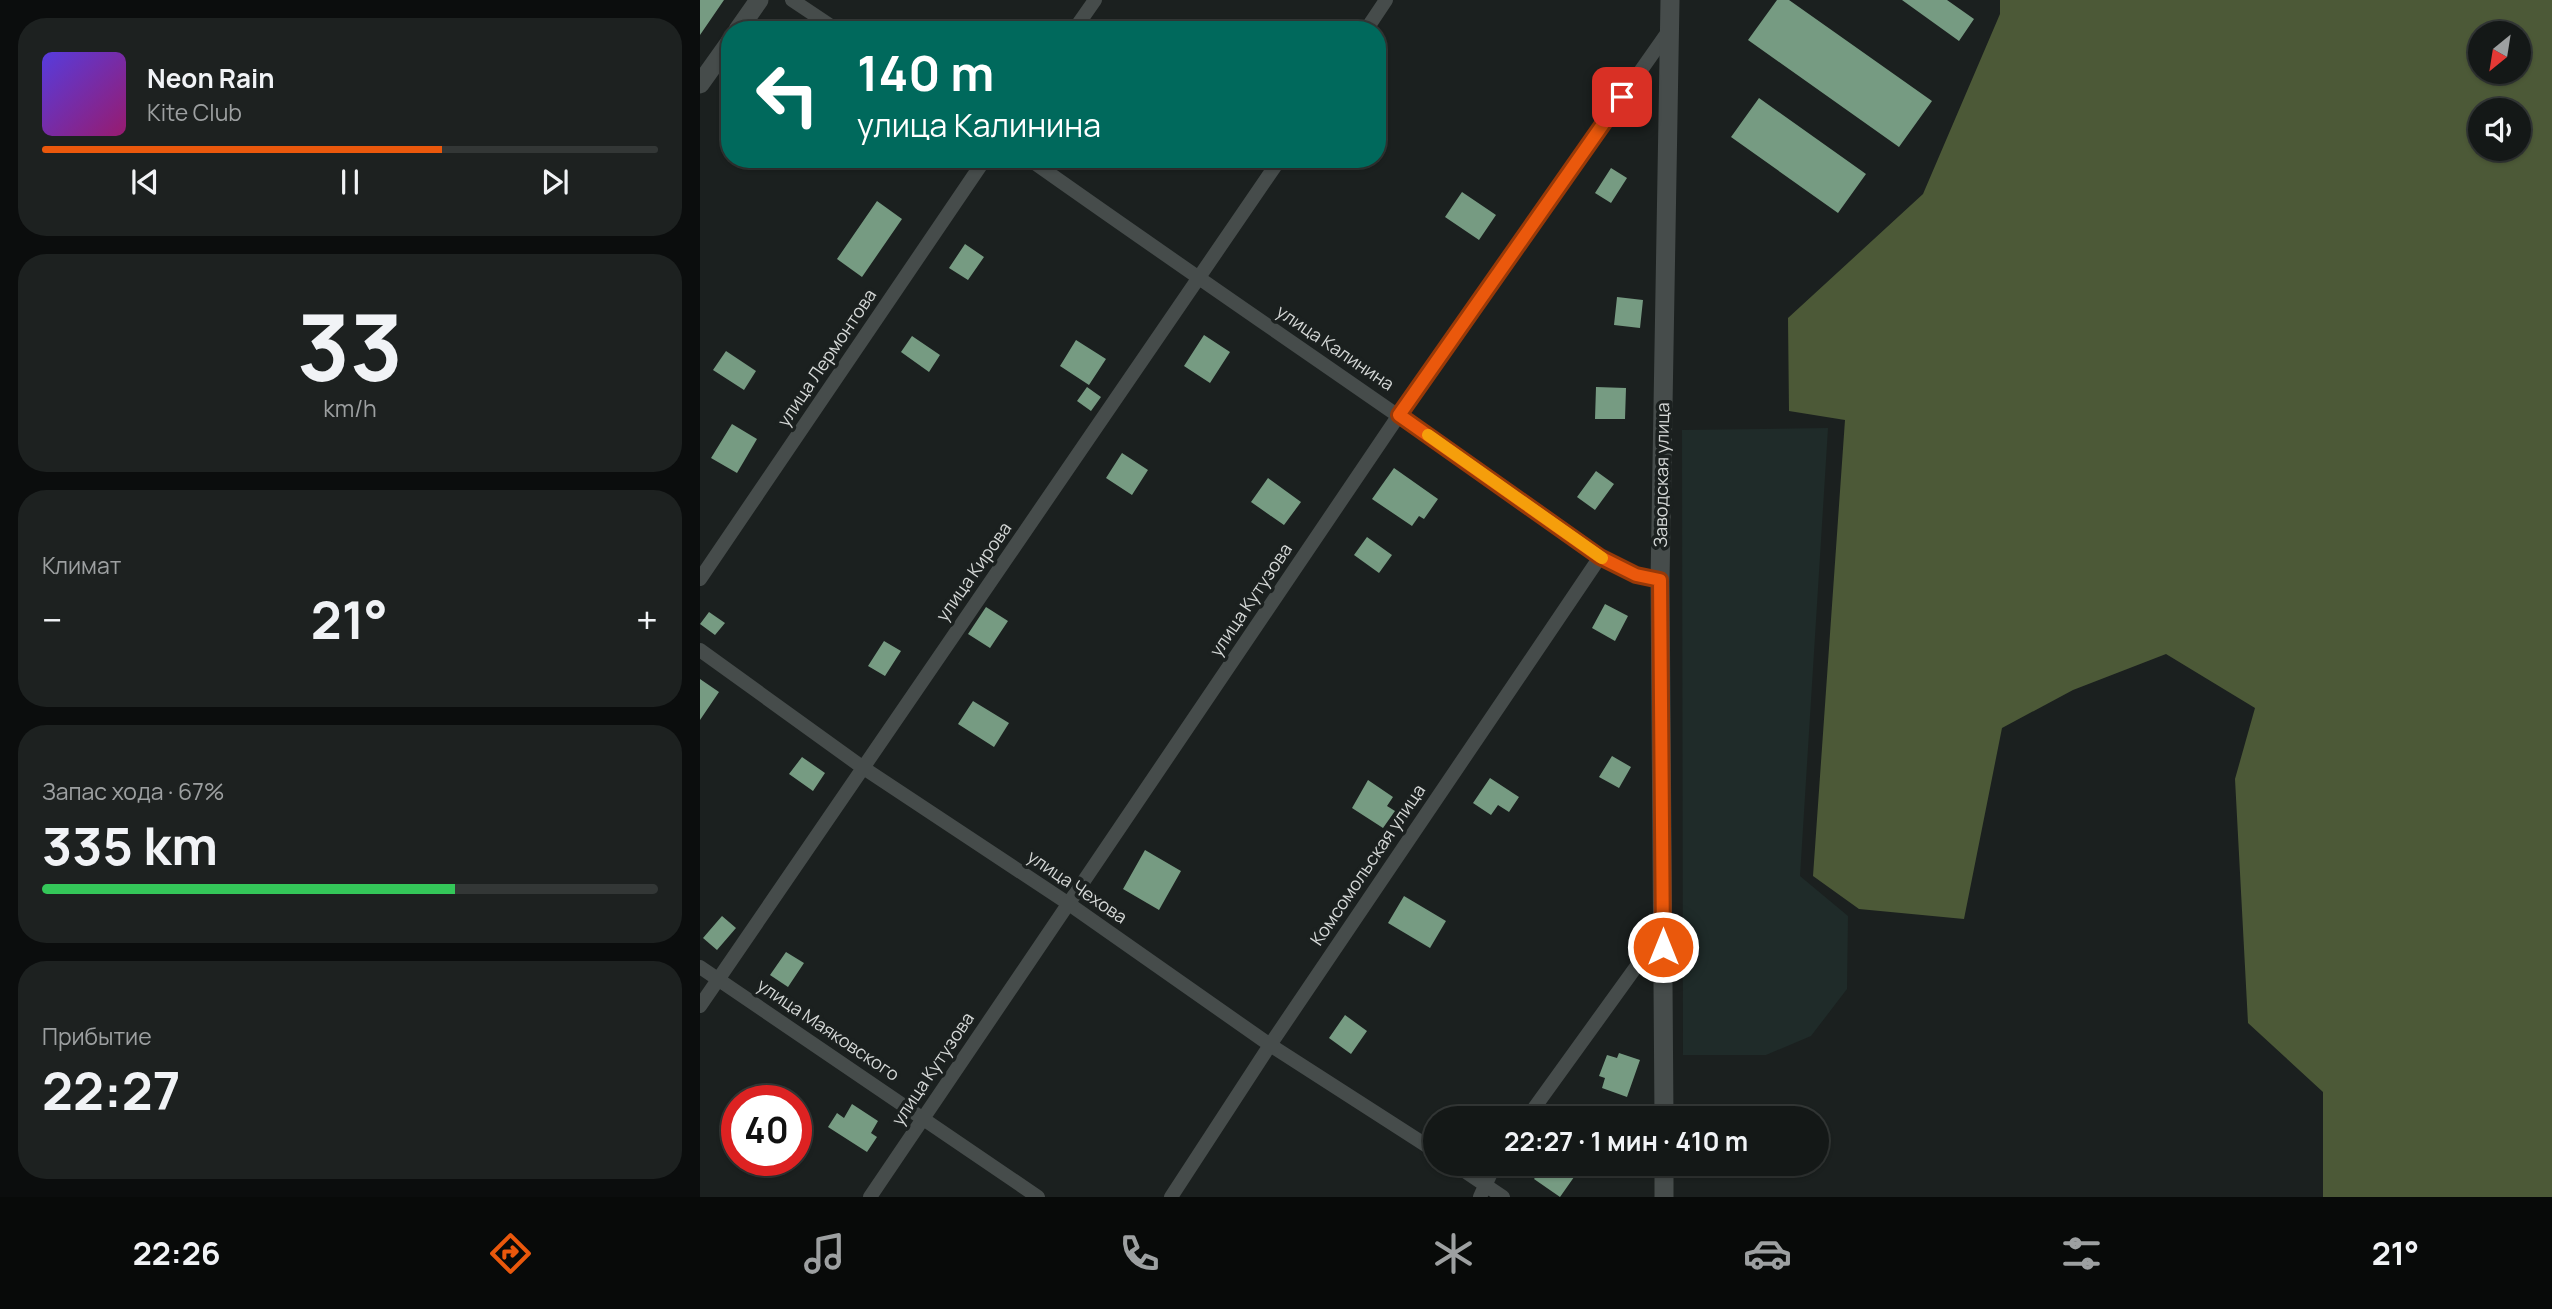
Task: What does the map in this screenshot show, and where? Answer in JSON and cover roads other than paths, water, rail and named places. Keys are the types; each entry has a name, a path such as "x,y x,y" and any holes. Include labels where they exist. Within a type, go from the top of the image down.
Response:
{"street":[{"path":"744,21 759,0"},
{"path":"792,0 824,21"},
{"path":"1080,21 1095,0"},
{"path":"1372,21 1386,0"},
{"name":"Заводская улица","path":"1664,1106 1660,580 1670,0"},
{"name":"улица Кутузова","path":"870,1197 1399,415 1670,29"},
{"path":"700,84 721,55"},
{"name":"улица Лермонтова","path":"700,579 979,168"},
{"name":"улица Калинина","path":"1042,168 1600,557 1636,575 1660,580"},
{"name":"улица Кирова","path":"700,1006 1274,168"},
{"name":"Комсомольская улица","path":"1171,1197 1270,1045 1600,557"},
{"name":"улица Чехова","path":"700,650 862,767 1069,904 1270,1045 1423,1143"},
{"path":"1536,1106 1641,960 1663,947"},
{"name":"улица Маяковского","path":"700,967 1038,1197"},
{"path":"1467,1176 1483,1191 1503,1197"},
{"path":"1664,1176 1664,1197"}]}
